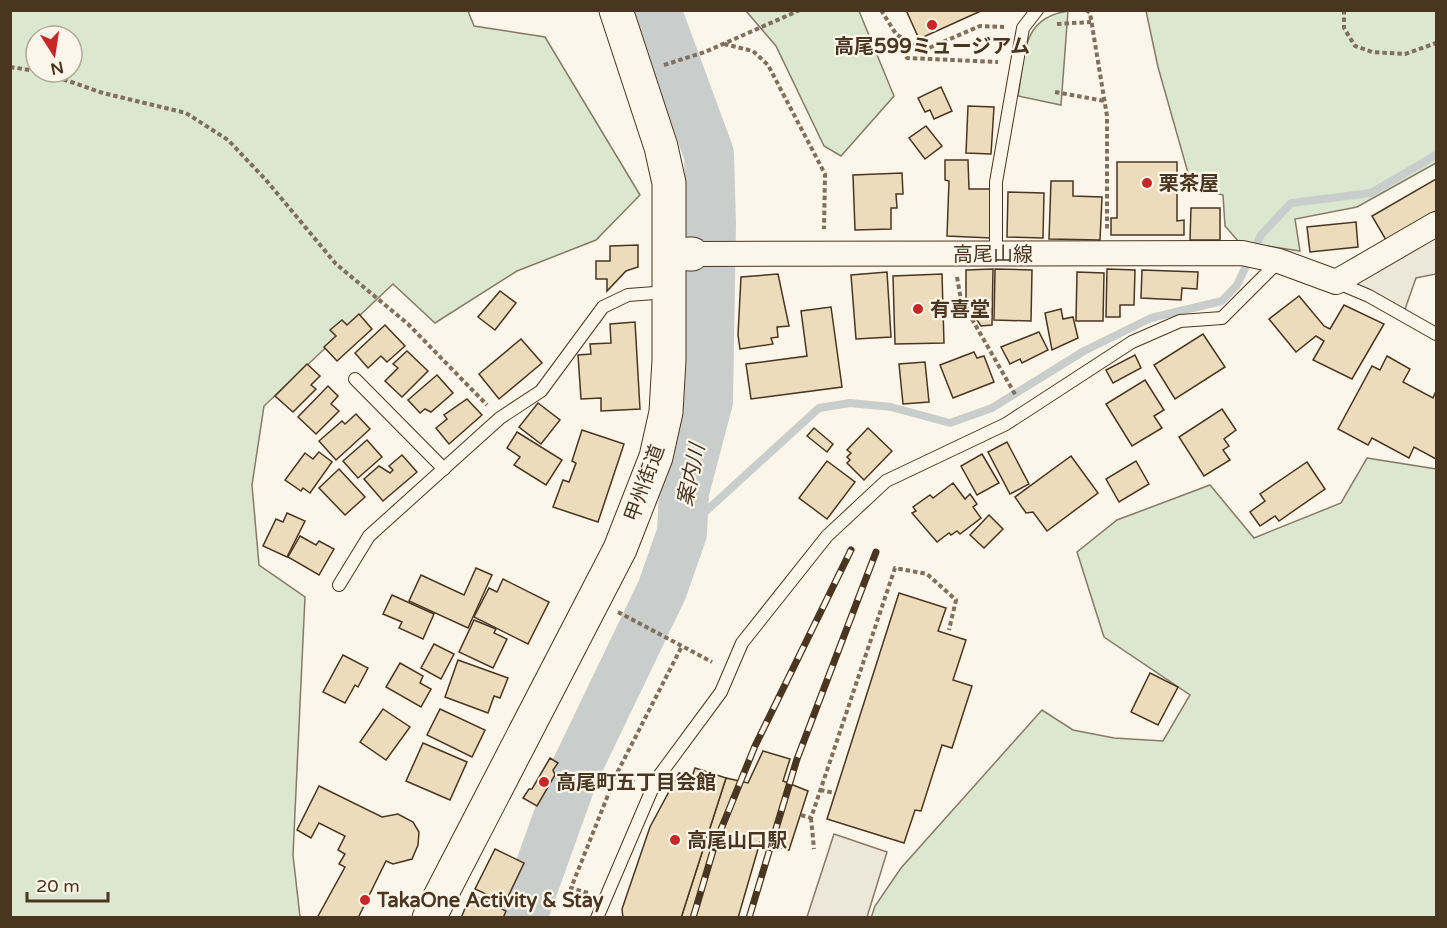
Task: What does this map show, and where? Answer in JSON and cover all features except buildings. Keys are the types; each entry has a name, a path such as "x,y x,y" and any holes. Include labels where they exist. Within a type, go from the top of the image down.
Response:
{"highway":[{"name":"甲州街道","path":"429,918 620,549 656,457 666,412 669,292 684,254 661,147 616,10"}],"street":[{"path":"1274,260 1336,282 1437,224"},
{"name":"高尾山線","path":"684,254 1242,253 1274,260"}],"lane":[{"path":"996,255 996,182 1023,28 1037,10"},
{"path":"597,918 656,780 721,692 742,643 827,536 886,481 1006,424 1132,342 1180,321 1222,318 1274,260"},
{"path":"1336,282 1369,296 1437,334"},
{"path":"339,585 369,536 500,418 541,391 603,307 628,295 669,292"},
{"path":"355,379 444,469"}],"path":[{"path":"658,68 705,52 800,10"},
{"path":"881,10 907,58 1017,63"},
{"path":"1086,10 1091,22 1107,116 1107,254"},
{"path":"1344,10 1344,28 1355,46 1372,52 1405,54 1437,43"},
{"path":"1057,24 1091,22"},
{"path":"896,34 922,51 980,26 1023,28"},
{"path":"724,44 753,51 768,65 825,174 824,254"},
{"path":"77,84 103,93 186,113 228,140 266,180 336,264 408,324 500,418"},
{"path":"1055,92 1105,101"},
{"path":"954,254 961,300 1022,405"},
{"path":"814,849 810,818 895,568 927,574 956,600 949,630"},
{"path":"622,614 729,671"},
{"path":"605,897 571,888 616,775 682,646"},
{"path":"820,790 835,793"},
{"path":"801,815 810,818"}],"green space":[{"path":"10,11 468,11 474,26 545,37 640,195 596,240 517,271 435,323 393,284 264,406 252,485 259,565 305,597 293,855 300,917 11,917"},
{"path":"746,11 859,11 894,96 841,156 824,146 776,46"},
{"path":"1068,11 1061,105 1018,96 1024,54 1033,31 1052,15"},
{"path":"1146,11 1436,11 1436,163 1357,207 1295,219 1300,251 1239,242 1225,226 1223,195 1192,187 1158,67"},
{"path":"1367,458 1436,469 1436,917 871,918 875,906 901,868 1042,710 1073,730 1114,738 1163,741 1190,695 1104,637 1077,552 1117,520 1210,485 1254,538 1341,503"}],"shaded area":[{"path":"1436,224 1436,274 1416,278 1403,315 1336,282"},
{"path":"834,834 887,852 867,917 807,917"}],"waterway":[{"name":"案内川","path":"522,918 574,773 662,590 682,533 684,492 708,401 711,224 709,154 656,10"},
{"path":"682,533 819,408 850,403 891,407 950,423 992,408 1084,351 1151,318 1222,301 1237,285 1261,235 1291,203 1371,193 1436,155"}],"railway":[{"path":"693,918 715,844 755,746 851,550"},
{"path":"749,918 797,759 876,552"}],"place":[{"name":"高尾599ミュージアム","path":"932,25"},
{"name":"栗茶屋","path":"1147,183"},
{"name":"有喜堂","path":"918,309"},
{"name":"高尾町五丁目会館","path":"544,782"},
{"name":"高尾山口駅","path":"675,840"},
{"name":"TakaOne Activity & Stay","path":"365,900"}]}
